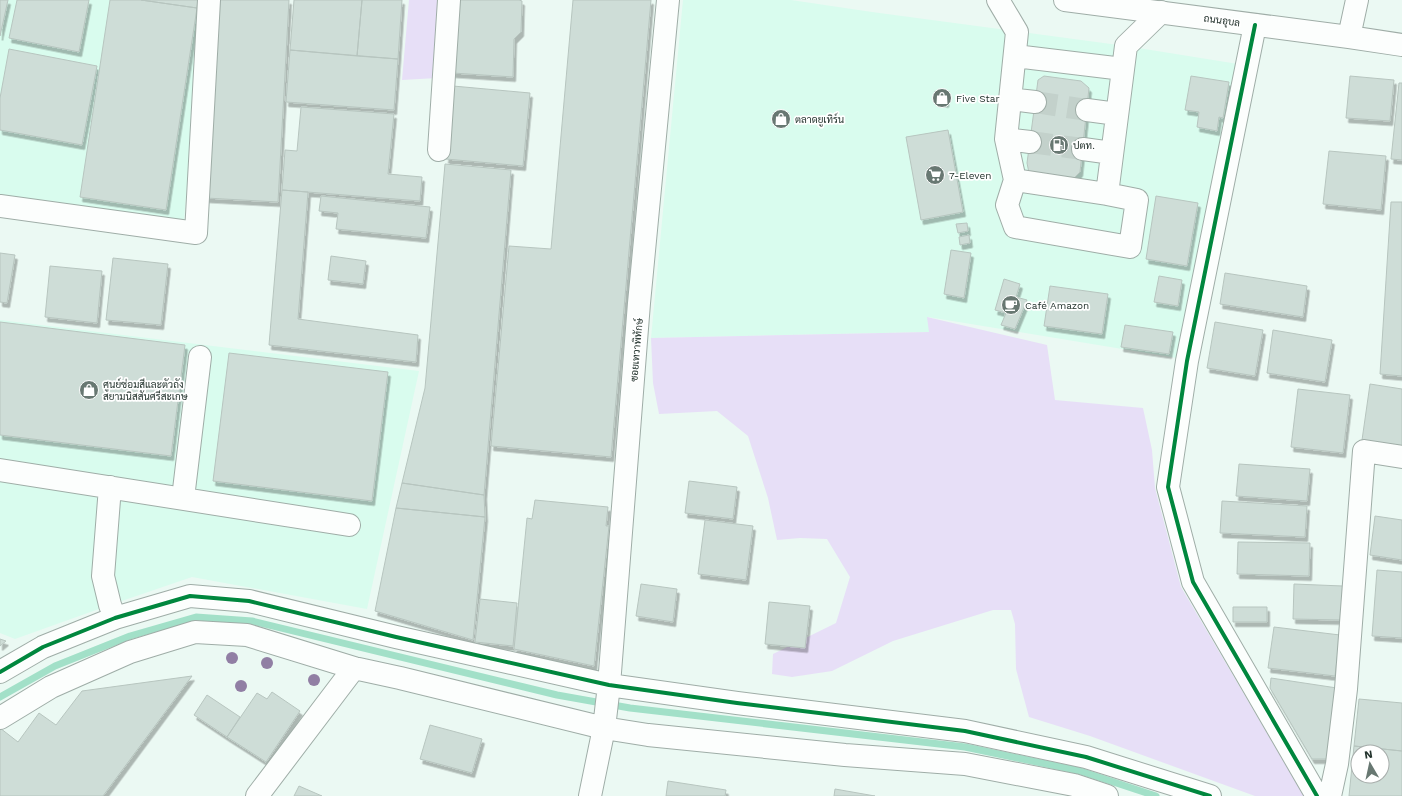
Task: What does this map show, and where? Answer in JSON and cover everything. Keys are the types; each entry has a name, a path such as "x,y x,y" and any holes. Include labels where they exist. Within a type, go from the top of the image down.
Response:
{"street":[{"path":"0,206 196,233 209,0"},
{"path":"439,150 449,0"},
{"name":"ซอยเทวาพิทักษ์","path":"590,796 607,708 639,311 668,0"},
{"path":"998,0 1017,32 1006,139 1015,180 1007,205 1015,227 1130,247 1137,200 1015,180"},
{"name":"ถนนอุบล","path":"1065,0 1349,37 1402,46"},
{"path":"1349,37 1356,0"},
{"path":"1107,194 1126,46 1162,12"},
{"path":"1255,25 1187,362 1168,487 1193,582 1317,796"},
{"path":"1015,56 1123,69"},
{"path":"1010,99 1035,102"},
{"path":"1087,110 1117,114"},
{"path":"1006,139 1030,142"},
{"path":"1083,149 1112,153"},
{"path":"183,498 200,357"},
{"path":"1330,796 1337,764 1346,689 1364,451 1402,457"},
{"path":"0,470 349,525"},
{"path":"110,487 103,576 115,618"},
{"path":"0,672 43,648 115,618 190,596 249,601 396,637 607,708 648,735 845,755 965,764 1074,785 1107,796"},
{"path":"0,718 51,686 130,652 195,632 247,635 354,668 400,678 607,708 737,703 965,731 1086,757 1210,796"},
{"path":"257,796 354,668"}],"shaded area":[{"path":"0,0 203,0 184,220 0,195"},
{"path":"409,0 441,0 437,78 402,80"},
{"path":"683,0 791,0 1126,46 1238,64 1177,358 928,317 930,332 651,338"},
{"path":"927,317 1047,345 1055,400 1143,408 1152,450 1155,488 1181,587 1304,796 1255,796 1090,736 1029,717 1016,669 1015,624 1011,610 993,610 893,641 832,671 792,677 772,674 773,654 836,623 850,577 827,539 800,538 777,540 768,498 748,436 717,411 659,414 653,383 651,338 929,332"},
{"path":"0,320 419,371 367,609 192,577 15,639 0,633"}],"building":[{"path":"0,0 8,0 0,36"},
{"path":"17,0 89,0 79,52 9,38"},
{"path":"110,0 141,0 197,8 166,210 80,197"},
{"path":"141,0 198,0 197,8"},
{"path":"217,0 289,0 278,202 206,198"},
{"path":"294,0 362,0 357,56 290,50"},
{"path":"362,0 402,0 398,59 357,56"},
{"path":"456,0 522,1 521,32 514,39 513,77 453,73"},
{"path":"573,0 651,0 611,457 491,446 509,246 551,249"},
{"path":"9,49 97,66 82,145 0,130 0,98"},
{"path":"290,50 398,59 394,110 286,102"},
{"path":"1044,76 1081,81 1089,88 1080,172 1071,181 1029,173 1027,163 1038,80"},
{"path":"1191,76 1229,82 1223,118 1219,117 1217,131 1197,127 1199,112 1185,110"},
{"path":"1350,76 1394,80 1390,121 1346,118"},
{"path":"1399,83 1402,83 1402,160 1391,159"},
{"path":"453,86 530,93 523,166 446,159"},
{"name":"Five Star","path":"938,93 947,94 946,103 936,101"},
{"path":"301,107 394,114 388,174 422,177 420,201 282,190 285,150 297,151"},
{"name":"7-Eleven","path":"948,130 963,212 921,220 906,137"},
{"path":"1329,151 1386,156 1381,210 1323,204"},
{"path":"445,164 511,170 484,495 402,483 425,388"},
{"path":"282,190 308,192 298,319 418,335 416,362 269,345"},
{"path":"321,196 430,207 426,238 336,229 338,213 319,211"},
{"path":"1156,196 1198,203 1187,266 1146,259"},
{"path":"1391,202 1402,202 1402,376 1380,374"},
{"path":"967,223 968,231 958,233 956,224"},
{"path":"969,235 970,243 960,245 959,237"},
{"path":"951,250 971,253 964,298 944,294"},
{"path":"0,253 15,255 7,303 0,302"},
{"path":"331,256 366,261 363,284 328,280"},
{"path":"113,258 168,264 161,325 106,320"},
{"path":"50,266 102,271 97,323 45,317"},
{"path":"1225,273 1307,286 1303,317 1220,304"},
{"path":"1159,276 1182,280 1178,306 1154,302"},
{"name":"Café Amazon","path":"1004,279 1020,284 1016,297 1027,300 1015,329 1001,325 1006,313 995,310"},
{"path":"1050,286 1108,294 1102,334 1044,326"},
{"name":"ศูนย์ซ่อมสีและตัวถัง สยามนิสสันศรีสะเกษ","path":"0,322 185,345 171,456 0,435"},
{"path":"1215,322 1263,330 1255,376 1207,368"},
{"path":"1125,325 1173,332 1169,354 1121,347"},
{"path":"1273,330 1332,340 1325,382 1267,373"},
{"path":"229,353 388,372 372,501 213,481"},
{"path":"1370,384 1402,389 1402,446 1362,440"},
{"path":"1298,389 1350,395 1343,453 1291,447"},
{"path":"1239,464 1310,469 1307,501 1236,496"},
{"path":"689,481 737,487 733,519 685,513"},
{"path":"402,483 484,495 485,517 396,508"},
{"path":"535,500 608,507 606,526 609,526 594,666 514,649 527,518 532,519"},
{"path":"1222,501 1307,506 1305,537 1220,533"},
{"path":"396,508 485,517 473,640 375,611"},
{"path":"1375,516 1402,520 1402,560 1370,555"},
{"path":"705,520 753,526 746,580 698,574"},
{"path":"1238,542 1310,543 1309,576 1237,574"},
{"path":"1377,570 1402,572 1402,638 1372,636"},
{"path":"641,584 677,589 673,622 636,616"},
{"path":"1294,584 1343,586 1342,620 1293,619"},
{"path":"480,599 517,603 513,646 475,642"},
{"path":"769,602 810,606 805,648 765,644"},
{"path":"1233,607 1267,607 1267,622 1233,622"},
{"path":"1274,627 1340,635 1335,676 1268,668"},
{"path":"0,639 6,641 0,646"},
{"path":"192,676 103,796 0,796 0,728 18,742 39,713 56,725 82,691"},
{"path":"1271,678 1337,688 1329,759 1312,759 1270,688"},
{"path":"272,692 300,711 266,762 227,737 257,693 267,699"},
{"path":"207,695 240,717 227,737 194,715"},
{"path":"1359,699 1402,703 1402,751 1390,750 1390,744 1354,744"},
{"path":"430,725 482,739 472,773 420,759"},
{"path":"1390,750 1402,751 1402,796 1349,796 1350,784 1390,784"},
{"path":"668,781 726,790 725,796 666,796"},
{"path":"299,786 322,796 294,796"},
{"path":"835,789 875,796 834,796"}],"waterway":[{"path":"0,697 55,666 130,636 196,617 252,621 557,695 630,708 965,747 1080,771 1156,796"}],"tunnel":[{"path":"1035,102 1087,110"},
{"path":"1030,142 1083,149"}],"cycle path":[{"path":"1255,25 1187,361 1168,487 1193,582 1317,796"},
{"path":"0,672 43,647 115,618 190,596 249,601 396,637 609,685 737,703 965,731 1086,757 1210,796"}],"place":[{"name":"Five Star","path":"942,98"},
{"name":"ตลาดยูเทิร์น","path":"781,119"},
{"name":"ปตท.","path":"1059,145"},
{"name":"7-Eleven","path":"935,175"},
{"name":"Café Amazon","path":"1011,305"},
{"name":"ศูนย์ซ่อมสีและตัวถัง สยามนิสสันศรีสะเกษ","path":"89,390"}]}
